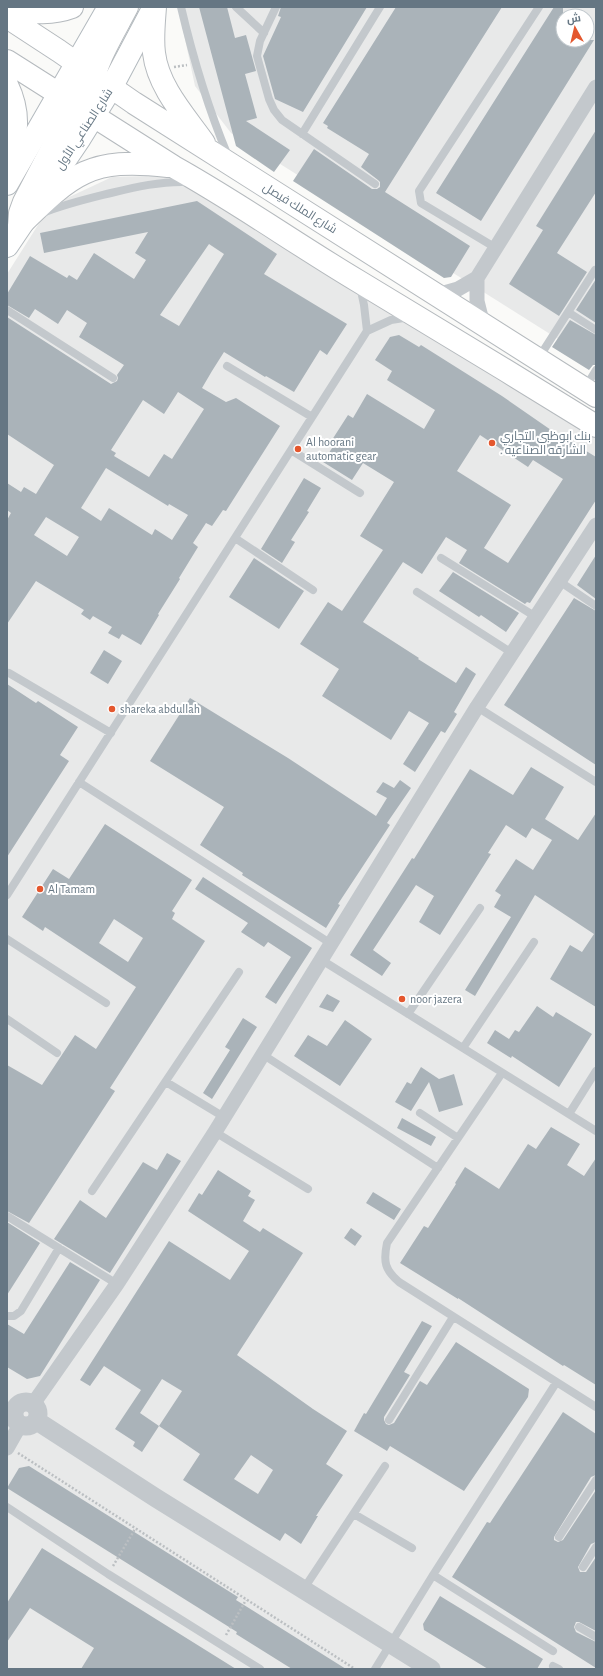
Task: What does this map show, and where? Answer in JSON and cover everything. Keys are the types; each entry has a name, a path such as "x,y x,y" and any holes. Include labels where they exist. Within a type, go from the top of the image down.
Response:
{"main road":[{"path":"7,10 36,12 57,11 72,7"},
{"name":"شارع الصناعي الأول","path":"94,76 109,7"},
{"path":"19,226 20,213 24,202 76,105 91,98 94,76 106,46 127,7"},
{"path":"155,7 154,42 158,70 167,90 210,150"},
{"name":"شارع الصناعي الأول","path":"7,184 76,105 94,76 155,7"},
{"name":"شارع الملك فيصل","path":"7,17 94,76 590,392"},
{"path":"7,60 76,105 358,281 596,426"},
{"path":"7,85 16,111 17,124 13,147 7,166"},
{"path":"7,246 19,226 53,193 68,180 88,170 108,165 126,163 174,166"}],"street":[{"path":"437,295 458,289 477,278 596,87"},
{"path":"477,278 477,301 483,325"},
{"path":"7,1447 22,1412 118,1284 215,1132 320,959 477,707 596,525"},
{"path":"22,1412 156,1498 432,1669"}],"lane":[{"path":"181,7 213,120 232,164"},
{"path":"236,7 264,33"},
{"path":"276,7 258,48 257,56 269,99 274,110 282,120 375,184"},
{"path":"302,134 380,7"},
{"path":"496,248 421,203 419,191 539,7"},
{"path":"19,226 42,214 78,201 151,184 201,182"},
{"path":"537,359 595,270"},
{"path":"358,281 364,306 367,331"},
{"path":"7,310 113,378"},
{"path":"568,312 596,330"},
{"path":"7,895 10,885 111,733 367,331 391,320 417,316"},
{"path":"227,366 312,417"},
{"path":"590,392 596,370"},
{"path":"291,450 360,493"},
{"path":"235,538 313,590"},
{"path":"441,558 536,617"},
{"path":"559,581 596,606"},
{"path":"417,592 512,653"},
{"path":"9,673 111,733"},
{"path":"477,707 596,782"},
{"path":"79,782 330,943"},
{"path":"408,1014 480,908"},
{"path":"7,940 106,1003"},
{"path":"462,1048 534,942"},
{"path":"320,959 596,1131"},
{"path":"92,1191 239,972"},
{"path":"7,1019 58,1053"},
{"path":"262,1054 438,1168"},
{"path":"569,1114 596,1071"},
{"path":"502,1073 388,1243 384,1255 386,1265 390,1274 399,1282 596,1407"},
{"path":"166,1082 224,1117"},
{"path":"420,1113 458,1138"},
{"path":"215,1132 308,1189"},
{"path":"7,1216 118,1284"},
{"path":"7,1316 14,1316 21,1311 59,1248"},
{"path":"389,1420 454,1317"},
{"path":"374,1669 556,1383"},
{"path":"303,1590 385,1466"},
{"path":"559,1536 596,1480"},
{"path":"7,1507 108,1574 260,1669"},
{"path":"354,1514 412,1548"},
{"path":"583,1567 596,1547"},
{"path":"433,1575 553,1651"},
{"path":"579,1627 596,1637"}],"path":[{"path":"7,1447 355,1669"},
{"path":"108,1574 135,1529"},
{"path":"221,1644 246,1600"}],"shaded area":[{"path":"182,7 596,7 596,363 231,133 195,86 182,25"},
{"path":"183,175 596,436 596,1669 7,1669 7,274 50,206 112,177"}],"building":[{"path":"199,7 227,7 235,38 246,35 256,71 245,74 257,118 246,121 290,150 274,172 236,146"},
{"path":"281,7 367,7 303,112 275,99 263,56 281,17 278,16"},
{"path":"396,7 502,7 385,192 470,246 451,277 444,278 293,181 314,149 372,189 377,189 380,187 380,182 361,167 369,154 327,128 328,126 323,123"},
{"path":"554,7 563,7 555,8 555,48 589,48 481,221 436,193"},
{"path":"596,130 596,192 557,253 587,272 559,316 509,284 543,230 536,226"},
{"path":"197,201 277,254 264,274 347,324 327,355 320,350 294,392 266,376 265,377 224,352 202,388 226,402 236,398 280,426 226,511 223,510 212,526 206,523 193,543 198,547 141,645 122,634 119,639 108,633 112,627 93,616 90,620 81,614 84,610 36,581 7,624 7,520 11,513 7,510 7,483 21,492 24,487 36,494 54,465 7,434 7,317 111,384 117,381 117,375 124,365 79,337 87,323 67,310 58,324 35,309 29,318 7,305 7,294 30,256 67,278 69,275 77,280 94,253 134,279 146,260 135,253 148,232 44,253 40,233","holes":["209,244 224,254 179,326 160,315","178,392 204,409 172,459 164,454 149,477 114,456 116,453 111,450 143,400 164,414","106,468 168,506 169,504 188,515 172,540 155,529 152,535 109,508 101,521 81,508","46,517 79,537 67,556 34,535"]},
{"path":"596,279 596,323 576,310"},
{"path":"570,320 596,335 596,365 593,365 589,370 552,347"},
{"path":"399,335 419,347 421,345 502,396 564,439 565,438 596,457 596,500 530,603 527,602 525,604 459,563 467,550 446,537 422,574 403,562 363,622 456,683 466,667 476,674 454,712 457,714 445,733 441,731 415,772 403,764 429,723 409,711 391,740 322,696 339,669 300,644 328,602 342,611 383,550 360,536 394,482 363,463 352,480 323,462 334,445 330,443 348,415 353,418 367,394 424,429 435,410 387,380 392,371 375,360 390,337","holes":["480,435 528,467 533,460 563,479 508,563 484,548 511,505 457,471"]},
{"path":"304,478 321,488 307,511 309,512 291,540 295,542 282,563 261,549"},
{"path":"596,555 596,599 577,585"},
{"path":"254,558 304,591 279,629 229,597"},
{"path":"453,572 519,613 506,632 481,615 479,617 439,591"},
{"path":"574,598 596,611 596,765 504,705"},
{"path":"104,650 122,661 108,684 90,673"},
{"path":"7,684 36,703 38,701 78,727 60,755 69,761 7,857"},
{"path":"190,698 288,758 376,816 387,798 376,792 383,782 394,788 400,780 411,788 387,823 390,825 338,904 340,905 326,928 242,875 243,873 200,845 224,807 150,761"},
{"path":"531,767 564,787 545,819 578,840 596,813 596,1007 550,979 570,945 582,952 594,934 535,895 475,996 465,990 511,917 494,907 501,895 495,891 516,859 533,870 552,840 532,828 526,838 506,825 488,853 491,854 440,935 419,922 434,896 416,885 373,950 391,963 382,976 350,955 412,858 414,859 470,769 513,795"},
{"path":"105,824 192,880 172,911 175,913 172,919 205,941 110,1088 115,1091 29,1223 7,1211 7,1065 42,1085 75,1035 96,1049 136,987 45,927 43,931 22,917 53,869 69,879","holes":["114,919 143,938 128,962 99,943"]},
{"path":"203,877 312,948 276,1004 265,997 291,957 268,942 264,947 241,932 248,923 195,889"},
{"path":"327,994 340,1001 333,1012 319,1007"},
{"path":"537,1006 553,1017 556,1012 592,1034 559,1087 512,1056 511,1058 487,1043 495,1030 509,1039 515,1030 519,1032"},
{"path":"243,1018 257,1027 212,1099 203,1093 230,1050 225,1047"},
{"path":"345,1020 372,1039 340,1086 294,1056 308,1035 327,1046"},
{"path":"421,1067 439,1079 454,1074 463,1105 439,1112 429,1082 411,1111 395,1102 407,1082 411,1084"},
{"path":"402,1118 436,1137 431,1146 397,1128"},
{"path":"551,1127 580,1144 567,1165 584,1176 596,1158 596,1385 564,1365 563,1366 458,1298 400,1263 424,1226 428,1228 465,1167 499,1189 528,1144 536,1149"},
{"path":"167,1153 181,1161 110,1273 54,1239 80,1200 106,1218 143,1162 157,1170"},
{"path":"218,1170 251,1191 248,1196 255,1200 243,1221 260,1232 263,1228 303,1253 237,1355 313,1409 347,1431 326,1464 343,1475 316,1516 318,1516 301,1544 285,1533 280,1541 183,1480 200,1454 159,1426 142,1452 133,1446 135,1442 115,1429 141,1390 104,1366 90,1386 80,1380 169,1241 230,1280 249,1251 188,1211 199,1193 202,1195","holes":["162,1379 182,1391 159,1426 140,1413","251,1455 273,1470 258,1494 234,1479"]},
{"path":"373,1192 401,1209 394,1220 366,1203"},
{"path":"7,1222 40,1243 7,1295"},
{"path":"351,1228 362,1236 355,1246 344,1238"},
{"path":"70,1262 100,1280 40,1376 27,1379 7,1367 7,1324 24,1334"},
{"path":"422,1321 432,1326 404,1372 410,1375 384,1417 386,1424 389,1425 394,1423 420,1381 427,1385 456,1342 529,1389 528,1397 464,1491 390,1446 387,1451 354,1431 364,1413 366,1414"},
{"path":"563,1412 596,1434 596,1475 591,1477 554,1537 554,1540 558,1542 563,1540 596,1490 596,1542 591,1544 578,1567 580,1572 586,1572 596,1557 596,1631 579,1622 576,1622 574,1627 576,1632 596,1642 596,1668 452,1577 487,1522 490,1523"},
{"path":"29,1466 238,1597 236,1600 346,1669 292,1669 236,1634 237,1632 7,1488 19,1468"},
{"path":"42,1548 236,1669 81,1669 94,1648 30,1608 7,1642 7,1603"},
{"path":"440,1596 543,1659 537,1669 488,1669 424,1630 423,1624"}],"place":[{"name":"بنك ابوظبي التجاري . الشارقه الصناعيه","path":"492,443"},
{"name":"Al hoorani automatic gear","path":"298,449"},
{"name":"shareka abdullah","path":"112,709"},
{"name":"Al Tamam","path":"40,889"},
{"name":"noor jazera","path":"402,999"}]}
